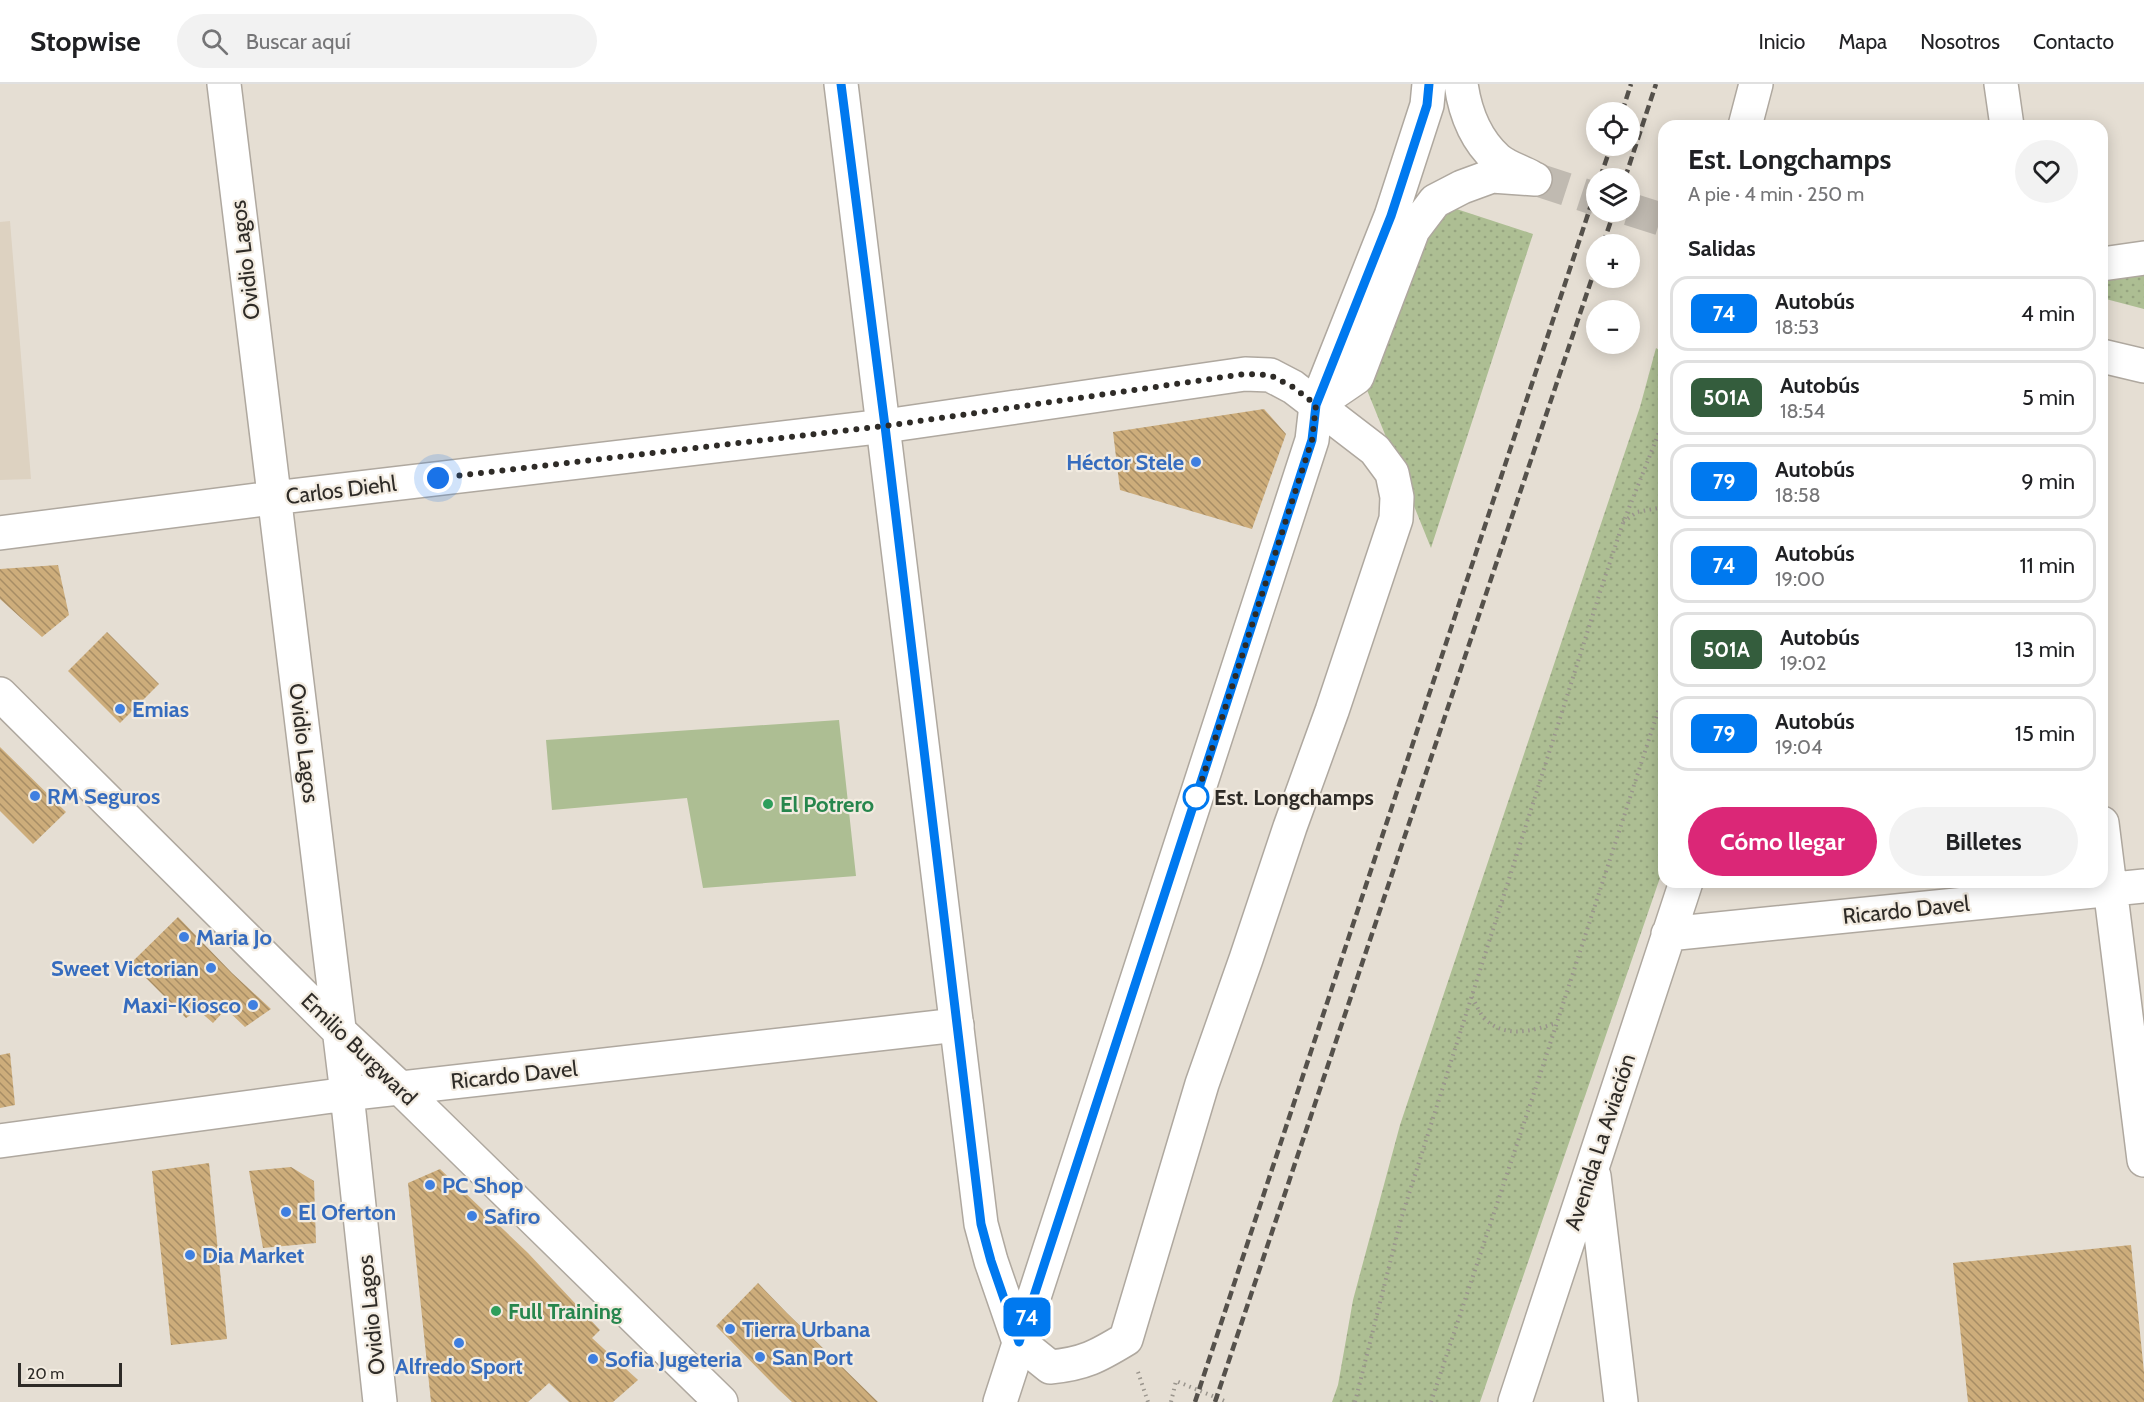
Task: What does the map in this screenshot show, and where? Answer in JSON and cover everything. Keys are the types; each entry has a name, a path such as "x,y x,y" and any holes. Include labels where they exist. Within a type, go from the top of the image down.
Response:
{"street":[{"name":"Ovidio Lagos","path":"224,84 340,1032 380,1402"},
{"path":"841,84 885,426 981,1224 991,1261 1019,1342"},
{"path":"1000,1402 1312,440 1316,405 1391,216 1427,105 1429,84"},
{"path":"1316,405 1357,377 1413,230 1436,201 1462,187 1492,177 1535,179 1498,160 1475,132 1463,99 1461,84"},
{"path":"1746,120 1756,84"},
{"path":"2001,84 2006,120"},
{"path":"2108,263 2144,258"},
{"path":"2108,357 2144,366"},
{"name":"Carlos Diehl","path":"0,533 273,498 885,426 1245,374 1270,375 1293,387 1375,450 1392,473 1397,497 1395,519 1332,711 1202,1084 1126,1339 1098,1356 1074,1365 1050,1367 1019,1342"},
{"name":"Emilio Burgward","path":"0,694 340,1032 721,1402"},
{"path":"2108,872 2144,1160"},
{"name":"Ricardo Davel","path":"1668,934 2144,885"},
{"name":"Avenida La Aviación","path":"1515,1402 1684,888"},
{"name":"Ricardo Davel","path":"0,1140 347,1094 957,1025"},
{"path":"1593,1166 1621,1402"}],"path":[{"path":"1355,1402 1401,1219 1623,523 1658,435"},
{"path":"1623,523 1637,512 1658,508"},
{"path":"1431,1402 1658,712"},
{"path":"1472,997 1485,1018 1500,1028 1516,1032 1532,1031 1557,1023"},
{"path":"1171,1402 1176,1381 1227,1402"}],"shaded area":[{"path":"10,221 31,479 0,480 0,222"}],"green space":[{"path":"1429,200 1533,234 1431,548 1367,390"},
{"path":"2144,268 2144,309 2108,300 2108,271"},
{"path":"1656,348 1658,349 1658,884 1480,1402 1332,1402 1338,1385 1353,1300 1400,1125 1640,407"},
{"name":"El Potrero","path":"839,720 856,876 703,888 687,798 552,810 546,740"}],"building":[{"name":"Héctor Stele","path":"1264,409 1286,434 1252,529 1120,490 1113,432"},
{"path":"58,565 69,615 42,637 0,599 0,569"},
{"path":"107,632 159,684 120,723 68,671"},
{"name":"RM Seguros","path":"0,747 66,812 33,844 0,811"},
{"path":"178,917 232,973 271,1009 245,1027 226,1009 213,1023 198,1010 186,1018 131,963"},
{"path":"10,1053 15,1105 0,1108 0,1055"},
{"name":"Dia Market","path":"209,1163 227,1339 171,1345 152,1171"},
{"name":"El Oferton","path":"291,1167 314,1181 316,1243 263,1248 249,1171"},
{"path":"440,1169 528,1253 600,1330 592,1338 638,1380 613,1402 569,1402 549,1383 528,1402 431,1402 408,1183"},
{"path":"2131,1245 2144,1372 2144,1402 1968,1402 1953,1263"},
{"path":"758,1283 878,1402 792,1402 778,1389 716,1326"}],"tunnel":[{"path":"1535,179 1586,196"},
{"path":"1640,212 1658,218"}],"railway":[{"path":"1625,102 1631,84"},
{"path":"1628,168 1656,84"},
{"path":"1603,168 1608,156"},
{"path":"1195,1402 1586,220"},
{"path":"1606,234 1611,222"},
{"path":"1215,1402 1589,288"}],"bus line":[{"name":"74","path":"841,84 885,426 981,1224 991,1261 1019,1342 1312,440 1316,405 1391,216 1427,105 1429,84"}],"place":[{"name":"Héctor Stele","path":"1196,462"},
{"name":"Emias","path":"120,709"},
{"name":"RM Seguros","path":"35,796"},
{"name":"Est. Longchamps","path":"1196,797"},
{"name":"El Potrero","path":"768,804"},
{"name":"Maria Jo","path":"184,937"},
{"name":"Sweet Victorian","path":"211,968"},
{"name":"Maxi-Kiosco","path":"253,1005"},
{"name":"PC Shop","path":"430,1185"},
{"name":"El Oferton","path":"286,1212"},
{"name":"Safiro","path":"472,1216"},
{"name":"Dia Market","path":"190,1255"},
{"name":"Full Training","path":"496,1311"},
{"name":"Tierra Urbana","path":"730,1329"},
{"name":"Alfredo Sport","path":"459,1343"},
{"name":"San Port","path":"760,1357"},
{"name":"Sofia Jugeteria","path":"593,1359"}],"route":[{"path":"438,478 885,426 1245,374 1270,375 1293,387 1316,405 1312,440 1195,801 1196,797"}]}
